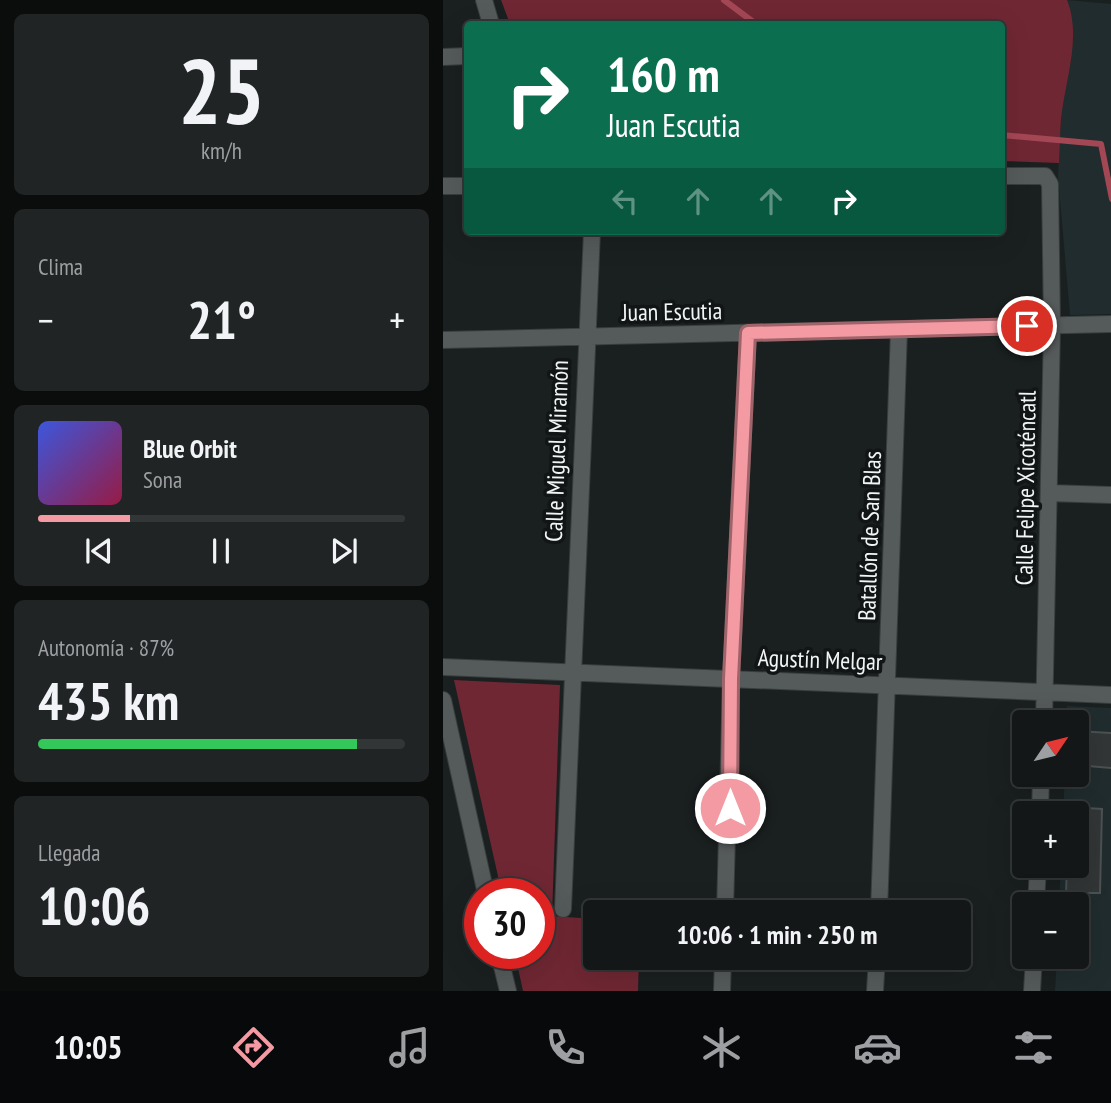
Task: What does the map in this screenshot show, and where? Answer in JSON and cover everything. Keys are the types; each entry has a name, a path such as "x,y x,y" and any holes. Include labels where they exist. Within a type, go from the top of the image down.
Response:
{"street":[{"path":"484,0 490,21"},
{"path":"443,57 464,56"},
{"name":"Calle Felipe Xicoténcatl","path":"1005,176 1040,176 1047,178 1050,184 1052,326 1044,710"},
{"path":"443,186 464,186"},
{"name":"Calle Miguel Miramón","path":"563,909 585,336 592,235"},
{"name":"Juan Escutia","path":"443,340 1111,324"},
{"name":"Batallón de San Blas","path":"880,900 889,686 899,329"},
{"path":"725,900 731,679 748,333"},
{"path":"1049,493 1111,495"},
{"name":"Agustín Melgar","path":"443,667 1111,695"},
{"path":"443,700 482,878"},
{"path":"503,969 508,991"},
{"path":"1032,991 1033,969"},
{"path":"722,991 723,970"},
{"path":"875,991 876,970"}],"shaded area":[{"path":"501,0 1067,0 1073,44 1061,119 1059,163 1005,161 1005,21 509,21"},
{"path":"1067,0 1111,4 1111,314 1070,315 1058,176"},
{"path":"454,680 560,685 553,878 498,878"},
{"path":"1067,706 1111,708 1111,991 1055,991 1056,969 1089,969 1089,892 1060,892 1060,878 1089,878 1089,801 1064,801 1064,788 1089,788 1089,710 1067,710"},
{"path":"555,916 583,918 583,970 639,970 638,991 523,991 518,969 555,969"}],"building":[{"path":"1089,732 1112,733 1112,768 1089,766"},
{"path":"1089,808 1102,809 1100,893 1066,892 1067,878 1089,878"}],"waterway":[{"path":"724,0 752,21"},
{"path":"1005,135 1101,144 1112,199"}],"route":[{"path":"730,808 731,679 748,333 1027,326"}]}
